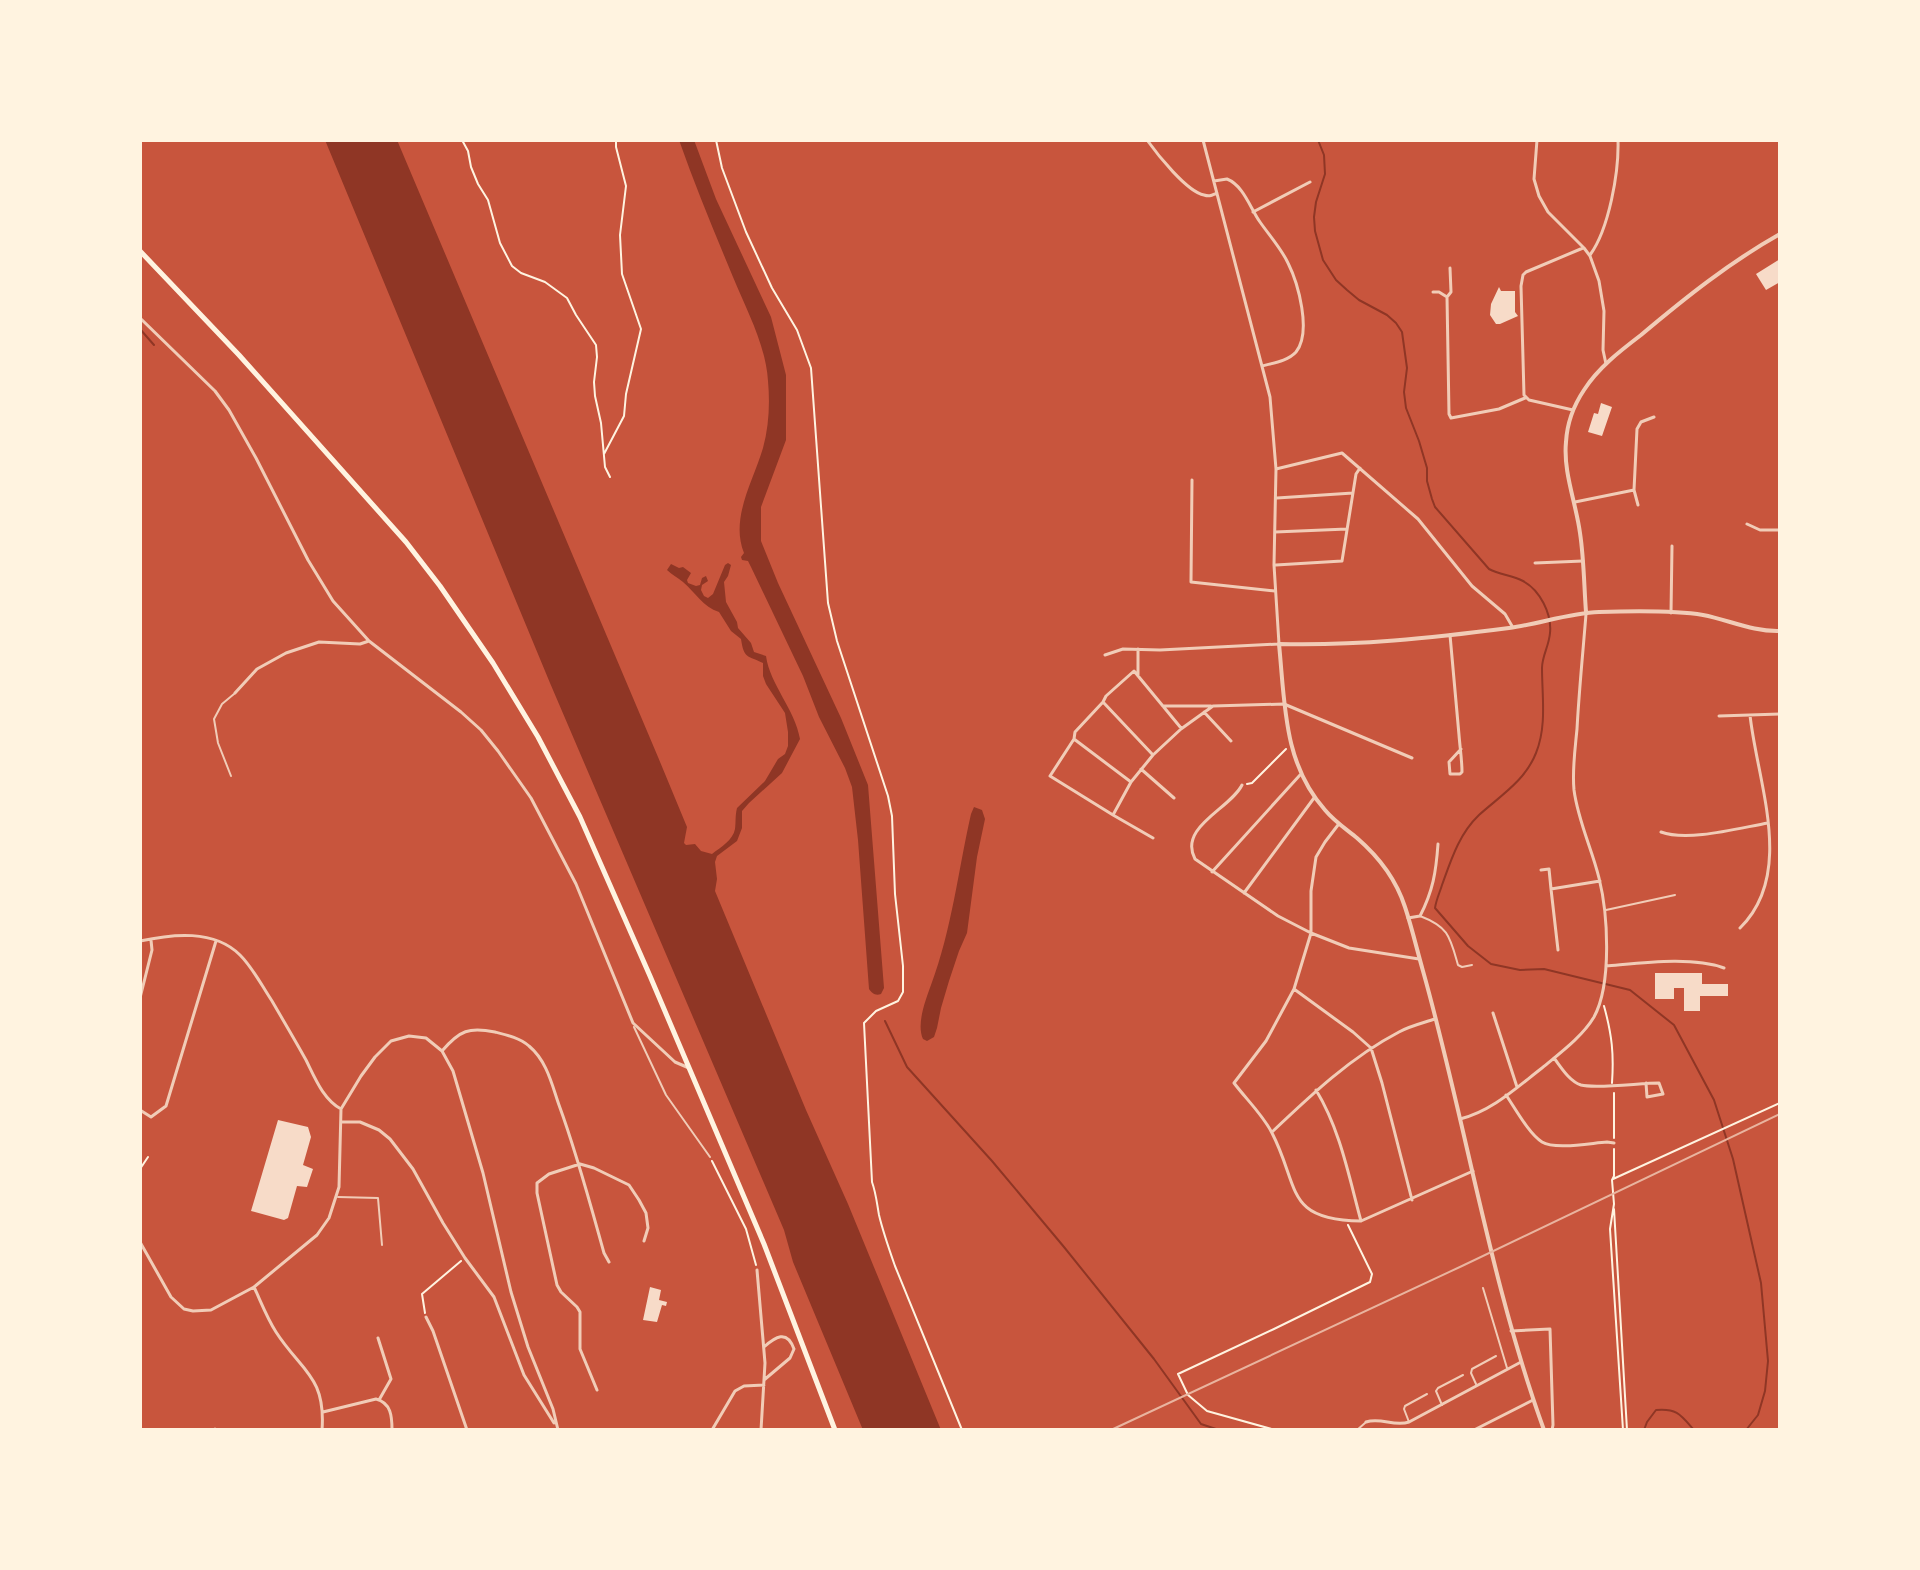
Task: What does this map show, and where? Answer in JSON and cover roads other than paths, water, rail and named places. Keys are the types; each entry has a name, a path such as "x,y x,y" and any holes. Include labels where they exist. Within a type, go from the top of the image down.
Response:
{"main road":[{"path":"140,251 258,376 406,542 493,663 538,737 580,817 689,1068 764,1244 835,1430"}],"street":[{"path":"1147,140 1174,173 1196,192 1210,196 1217,193"},
{"path":"1203,140 1270,397 1277,498 1275,591 1290,744 1300,775 1314,798 1391,875 1408,918 1436,1019 1511,1331 1544,1430"},
{"path":"1537,140 1534,179 1539,196 1548,212 1590,256 1599,281 1604,311 1603,350 1606,364"},
{"path":"1590,256 1605,224 1617,171 1618,140"},
{"path":"1213,181 1232,180 1238,185 1289,265 1301,307 1302,338 1295,353 1262,366"},
{"path":"1253,212 1310,182"},
{"path":"1460,1119 1484,1111 1554,1058 1584,1030 1594,1016 1605,980 1604,911 1600,881 1579,815 1573,777 1586,612 1583,561 1567,468 1568,427 1573,410 1584,389 1606,364 1729,265 1780,234"},
{"path":"1525,398 1521,320 1523,275 1584,248"},
{"path":"1450,268 1451,292 1447,297 1451,418 1499,409 1525,398 1573,410"},
{"path":"1433,292 1447,297"},
{"path":"140,318 215,391 256,458 333,601 369,641 461,712 498,751 531,798 576,884 633,1023 675,1062 689,1068"},
{"path":"1638,505 1634,490 1637,429 1641,422 1654,417"},
{"path":"1276,469 1342,453 1418,519 1472,586 1505,614 1513,627"},
{"path":"1274,565 1342,561 1356,474 1360,468"},
{"path":"1192,480 1191,582 1275,591"},
{"path":"1575,502 1634,490"},
{"path":"1277,498 1353,493"},
{"path":"1747,524 1760,530 1780,530"},
{"path":"1275,532 1347,529"},
{"path":"1671,613 1672,546"},
{"path":"1535,563 1583,561"},
{"path":"1105,655 1123,649 1371,644 1513,627 1586,612 1702,615 1748,628 1780,631"},
{"path":"1450,635 1461,749 1462,772 1450,774 1449,762 1461,749"},
{"path":"235,693 257,669 286,653 319,642 360,644 369,641"},
{"path":"1138,649 1138,676"},
{"path":"1153,838 1050,776 1074,739 1075,732 1106,696 1134,671 1181,729"},
{"path":"1103,702 1153,755"},
{"path":"1163,706 1284,704 1412,758"},
{"path":"1113,815 1131,782 1153,755 1181,729 1213,706"},
{"path":"1204,712 1231,741"},
{"path":"1719,716 1780,714"},
{"path":"1740,928 1751,917 1766,880 1770,856 1768,823 1750,715"},
{"path":"1074,739 1131,782"},
{"path":"1141,769 1174,798"},
{"path":"1212,872 1300,775"},
{"path":"1242,785 1237,794 1201,824 1194,835 1192,853 1195,859 1278,916 1311,933 1349,948 1419,959"},
{"path":"1244,893 1314,798"},
{"path":"1661,832 1693,835 1768,823"},
{"path":"1339,824 1316,857 1312,874 1311,933 1294,989 1266,1041 1234,1083 1272,1132 1298,1199 1308,1211 1346,1221 1361,1221 1473,1171"},
{"path":"1408,918 1420,916 1430,896 1436,875 1438,844"},
{"path":"1541,870 1549,869 1558,950"},
{"path":"1551,889 1600,881"},
{"path":"140,941 188,935 216,941 238,953 299,1046 322,1090 341,1109"},
{"path":"140,998 152,950 150,939"},
{"path":"140,1110 151,1117 166,1106 216,941"},
{"path":"1606,966 1670,962 1711,963 1724,968"},
{"path":"1294,989 1371,1048 1412,1200"},
{"path":"1493,1013 1517,1087"},
{"path":"1272,1132 1316,1090 1371,1048 1402,1030 1436,1019"},
{"path":"442,1051 450,1042 472,1029 500,1033 530,1046 548,1073 580,1164 609,1262"},
{"path":"140,1242 171,1297 184,1309 211,1310 254,1287 317,1235 329,1218 339,1187 341,1109 368,1066 391,1041 406,1036 429,1040 442,1051 453,1071 492,1205 511,1292 558,1428"},
{"path":"1554,1058 1581,1085 1612,1085 1646,1083 1659,1083 1663,1094 1647,1097 1646,1083"},
{"path":"1316,1090 1334,1125 1361,1221"},
{"path":"1506,1095 1545,1144 1614,1143"},
{"path":"341,1122 366,1124 379,1130 413,1169 465,1258 494,1297 524,1375 558,1428"},
{"path":"597,1390 580,1349 580,1312 557,1285 537,1183 580,1164 629,1185 646,1213 648,1228 644,1241"},
{"path":"757,1270 764,1347 761,1430"},
{"path":"254,1287 277,1333 316,1383 323,1412 322,1430"},
{"path":"426,1317 467,1430"},
{"path":"1511,1331 1550,1329 1552,1430"},
{"path":"712,1430 735,1391 764,1382 788,1360 794,1349 791,1341 782,1336 764,1347"},
{"path":"378,1338 391,1379 379,1400"},
{"path":"1366,1422 1372,1420 1398,1425 1409,1422 1521,1362"},
{"path":"323,1412 379,1400 385,1402 390,1410 392,1430"},
{"path":"1474,1430 1533,1400"}],"lane":[{"path":"231,776 218,743 214,719 222,704 235,693"},
{"path":"1604,911 1675,895"},
{"path":"1420,916 1436,922 1449,935 1458,965 1472,965"},
{"path":"633,1023 666,1095 710,1157"},
{"path":"337,1197 378,1198 382,1245"},
{"path":"1483,1288 1507,1368"},
{"path":"1476,1385 1472,1369 1496,1356"},
{"path":"1442,1405 1436,1391 1438,1388 1463,1375"},
{"path":"1409,1422 1405,1406 1427,1394"},
{"path":"1357,1430 1366,1422"}],"waterway":[{"path":"1318,140 1324,155 1325,174 1314,217 1323,260 1336,280 1359,300 1387,315 1402,332 1407,368 1406,408 1427,468 1427,481 1435,507 1489,569 1519,579 1535,590 1549,618 1549,638 1542,668 1543,722 1536,753 1519,780 1466,830 1452,857 1435,908 1468,946 1491,964 1520,970 1544,969 1630,990 1674,1025 1714,1100 1733,1159 1761,1283 1768,1361 1765,1391 1758,1415 1746,1430"},
{"path":"140,329 154,345"},
{"path":"885,1021 907,1067 1064,1247 1154,1359 1201,1424 1219,1430"},
{"path":"1644,1430 1656,1410 1678,1414 1694,1430"}],"railway":[{"path":"1111,1430 1780,1114"}]}
